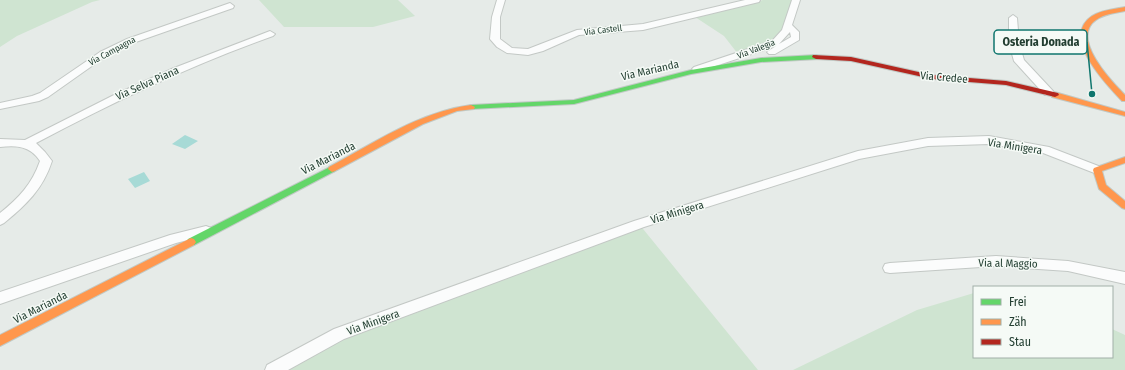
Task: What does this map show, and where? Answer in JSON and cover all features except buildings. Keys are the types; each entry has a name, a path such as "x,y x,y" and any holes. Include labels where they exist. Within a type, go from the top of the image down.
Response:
{"street":[{"name":"Via Castell","path":"501,0 496,17 495,39 506,49 523,53 540,49 582,32 643,27 756,0"},
{"name":"Via Valegia","path":"691,72 769,46 779,40 788,26 796,0"},
{"name":"Via Campagna","path":"0,106 35,99 44,95 103,54 130,41 230,6"},
{"path":"1125,9 1103,14 1089,21 1083,31 1083,41 1103,76 1125,99"},
{"path":"1013,18 1014,43 1019,60 1049,93"},
{"name":"Via Credee","path":"761,60 760,56 778,49 796,38 795,32 788,26"},
{"name":"Via Selva Piana","path":"28,143 129,91 210,55 270,34"},
{"name":"Via Credee","path":"691,72 761,60 828,56 874,64 932,77 988,80 1049,93 1125,114"},
{"name":"Via Marianda","path":"0,341 430,118 448,111 479,106 574,102 691,72"},
{"name":"Via Minigera","path":"274,370 339,334 639,224 858,155 928,142 989,140 1045,150 1098,170"},
{"path":"0,143 28,143 40,150 46,161 42,176 28,196 0,220"},
{"path":"1125,160 1098,170 1098,182 1108,194 1125,206"},
{"path":"0,298 175,238 214,230"},
{"name":"Via al Maggio","path":"890,268 996,261 1068,266 1125,278"}],"green space":[{"path":"0,0 100,0 92,2 17,36 0,47"},
{"path":"259,0 398,0 415,16 373,27 284,27"},
{"path":"763,0 794,0 782,30 775,38 738,54 724,36 695,17"},
{"path":"639,224 758,370 274,370 339,334"},
{"path":"973,293 973,358 1113,358 1113,329 1125,335 1125,370 793,370 917,310"}],"water":[{"path":"185,135 198,141 185,149 172,144"},
{"path":"144,172 150,181 135,188 128,179"}],"traffic: fast":[{"path":"471,107 574,102 691,72 761,60 816,57"},
{"path":"191,242 332,169"}],"traffic: slow":[{"path":"1125,9 1107,12 1090,21 1085,30 1084,40 1094,62 1110,83 1125,99"},
{"path":"1055,95 1125,114"},
{"path":"332,169 420,122 456,109 471,107"},
{"path":"1125,160 1097,170 1102,187 1125,206"},
{"path":"0,341 191,242"}],"traffic: jam":[{"path":"816,57 851,59 932,77 1006,83 1055,95"}],"place":[{"name":"Osteria Donada","path":"1092,94"}]}
